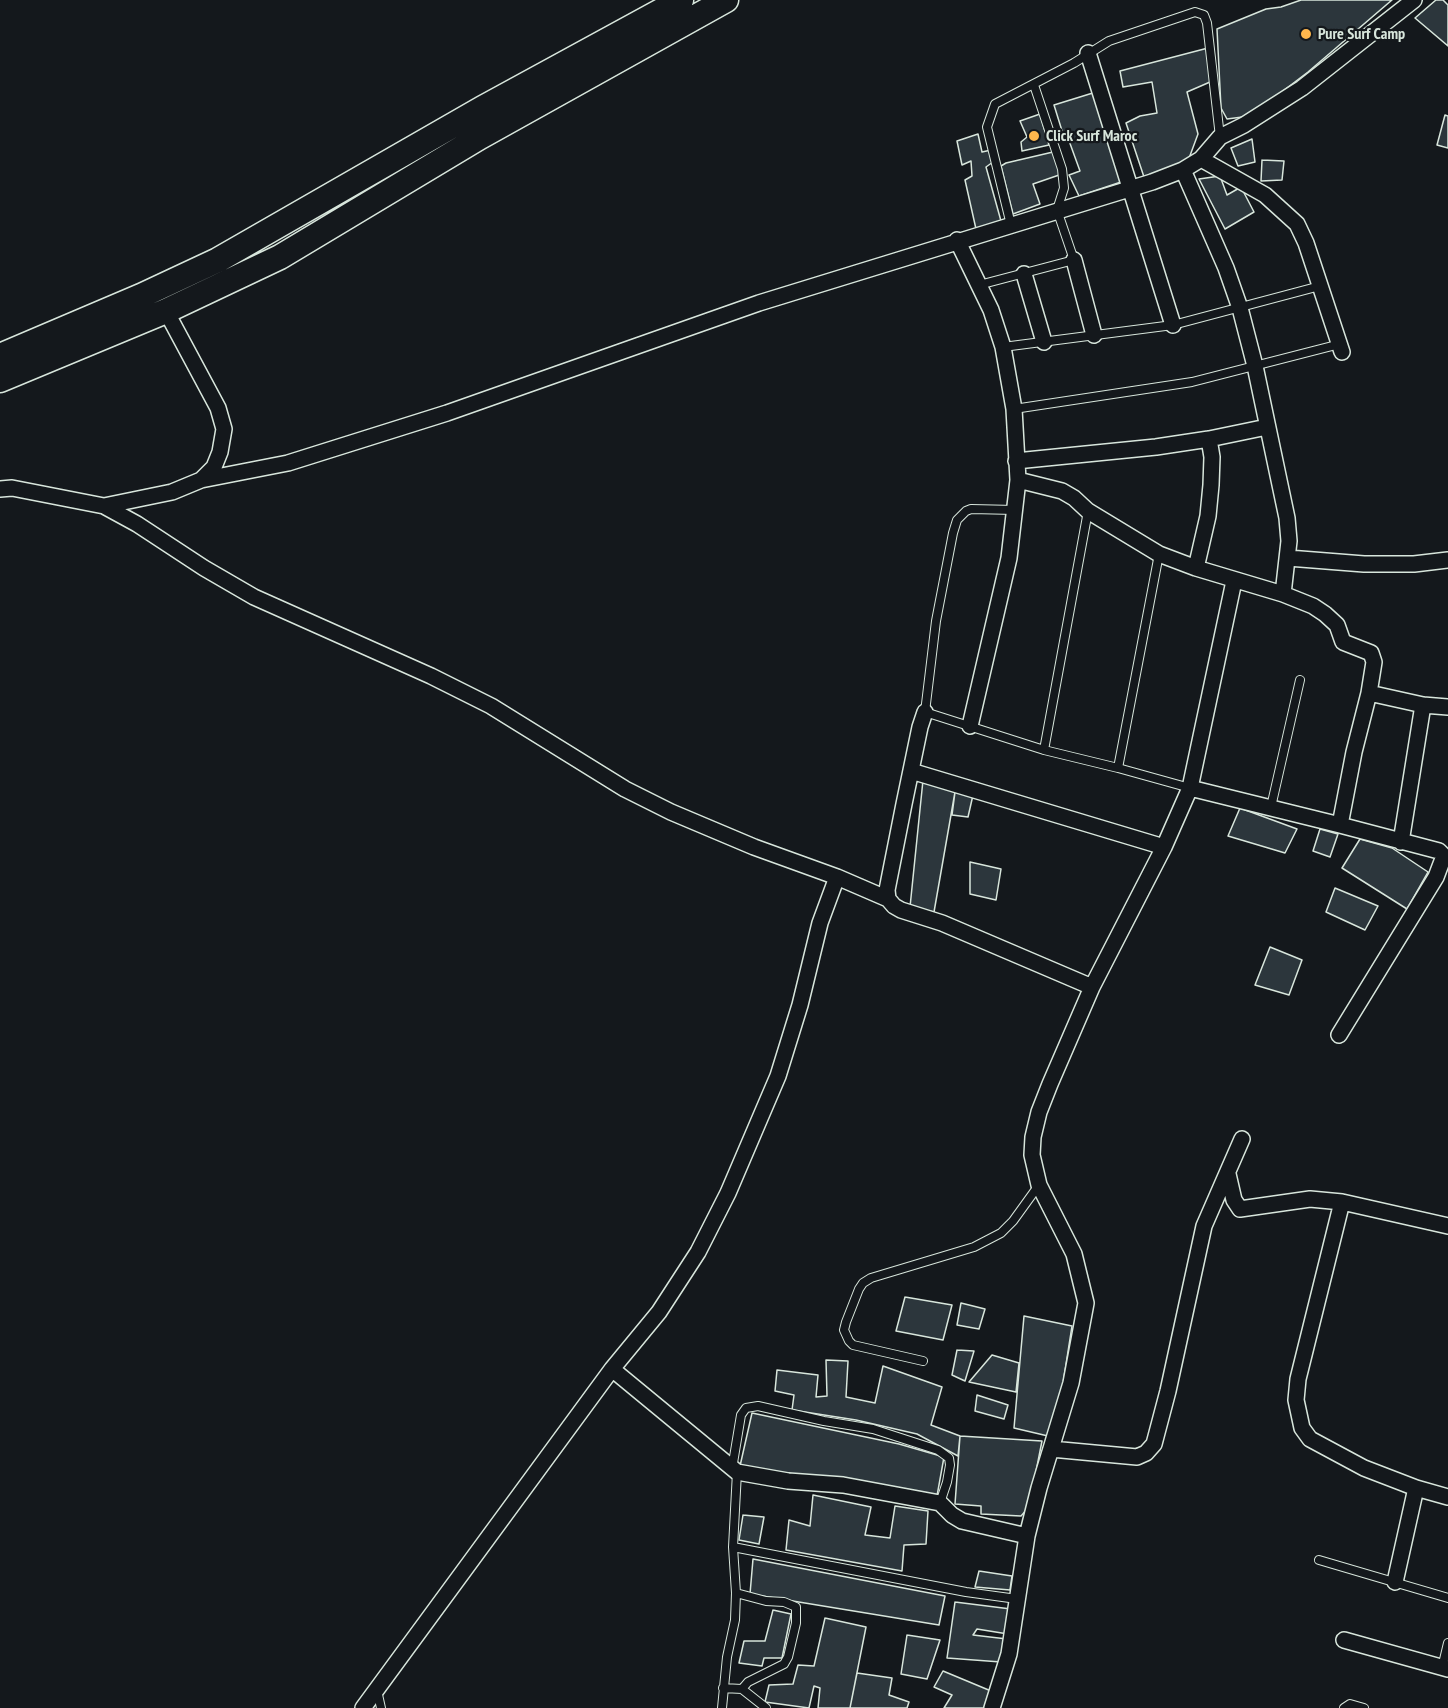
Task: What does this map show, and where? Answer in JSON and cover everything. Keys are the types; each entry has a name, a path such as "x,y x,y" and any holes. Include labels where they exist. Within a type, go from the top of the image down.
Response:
{"highway":[{"path":"0,356 218,260 483,108 681,0"},
{"path":"0,380 166,311 280,257 480,137 726,0"}],"street":[{"path":"104,506 172,492 201,480 288,463 457,410 759,303 957,240 1130,189 1183,170 1201,159 1220,137 1244,125 1302,88 1414,0"},
{"path":"1088,53 1173,325"},
{"path":"1201,159 1265,195 1297,224 1306,243 1341,348"},
{"path":"1183,170 1226,268 1240,308 1255,366 1287,518 1289,541 1283,594"},
{"path":"957,240 991,310 1004,347 1014,409 1018,480 1009,558 970,726"},
{"path":"1074,260 1094,335"},
{"path":"1024,274 1044,342"},
{"path":"166,311 207,384 218,408 224,429 220,452 214,467 201,480"},
{"path":"1017,461 1209,440 1267,427"},
{"path":"1196,568 1208,516 1212,457 1209,440"},
{"path":"1018,480 1062,492 1074,498 1088,511 1159,554 1313,606 1337,625 1343,642 1371,653 1374,662 1369,693 1354,752 1340,825"},
{"path":"0,489 12,489 104,506 254,597 431,676 491,706 625,789 671,812 888,899 901,910 942,923 1092,987"},
{"path":"1288,558 1414,564 1448,560"},
{"path":"992,1708 1009,1654 1028,1536 1039,1488 1071,1383 1086,1303 1074,1254 1039,1185 1032,1155 1033,1137 1039,1112 1092,987 1164,847 1190,788 1234,581"},
{"path":"1369,693 1424,705 1448,707"},
{"path":"1401,842 1424,705"},
{"path":"888,899 887,890 925,711"},
{"path":"911,771 1164,847"},
{"path":"1190,788 1271,807 1444,854 1444,860 1436,877 1339,1035"},
{"path":"363,1708 612,1369 659,1312 698,1252 728,1193 778,1076 806,985 820,922 837,878"},
{"path":"1052,1449 1137,1457 1146,1453 1154,1444 1204,1226 1242,1139"},
{"path":"1228,1174 1234,1200 1240,1209 1304,1199 1342,1202 1448,1226"},
{"path":"1342,1202 1298,1378 1296,1401 1298,1417 1310,1439 1331,1452 1364,1468 1416,1488 1448,1497"},
{"path":"612,1369 734,1470 788,1481 843,1485 940,1503 962,1521 1028,1536"},
{"path":"1395,1582 1416,1488"},
{"path":"1344,1640 1445,1668"}],"lane":[{"path":"1011,225 987,127 995,104 1074,63 1109,41 1195,12 1204,15 1207,23 1220,137"},
{"path":"979,285 1074,260 1057,210 1064,188 1062,169 1034,85"},
{"path":"1004,347 1173,325 1320,286"},
{"path":"1014,409 1192,382 1341,348"},
{"path":"1014,510 971,509 957,520 936,621 925,711 1044,750 1190,788"},
{"path":"1044,750 1088,511"},
{"path":"1118,768 1159,554"},
{"path":"1271,807 1300,680"},
{"path":"923,1361 853,1345 849,1341 844,1330 852,1302 859,1289 871,1278 974,1247 1001,1233 1013,1221 1039,1185"},
{"path":"722,1708 727,1657 735,1620 734,1470 741,1415 746,1408 767,1408 873,1429 938,1450 949,1458 950,1465 940,1503"},
{"path":"733,1547 966,1592 1017,1599"},
{"path":"1319,1560 1448,1598"},
{"path":"736,1593 766,1601 784,1602 796,1607 797,1612 788,1656 784,1664 748,1682 741,1689"},
{"path":"1445,1668 1448,1643"},
{"path":"723,1688 741,1689 766,1708"},
{"path":"377,1690 381,1708"},
{"path":"1344,1708 1350,1704 1364,1708"}],"building":[{"path":"1301,0 1392,0 1308,72 1250,116 1227,119 1221,108 1217,29 1266,9"},
{"path":"1436,0 1443,0 1448,5 1448,46 1415,18"},
{"path":"1208,48 1210,82 1187,92 1198,134 1188,161 1144,177 1126,123 1140,116 1157,113 1152,82 1123,87 1120,71"},
{"path":"1096,92 1124,181 1079,196 1069,175 1080,171 1068,138 1063,134 1054,105"},
{"path":"1040,114 1049,145 1022,151 1021,142 1027,137 1020,121"},
{"path":"1445,115 1448,116 1448,148 1437,145"},
{"path":"978,134 982,152 991,150 993,162 986,167 1001,221 976,229 965,180 972,176 971,161 962,165 957,141"},
{"path":"1252,139 1255,162 1238,166 1231,148"},
{"path":"1053,152 1062,174 1033,184 1040,204 1013,214 1001,166"},
{"path":"1262,160 1284,161 1282,180 1261,181"},
{"path":"1220,176 1227,195 1241,187 1254,212 1225,229 1199,179"},
{"path":"923,780 948,786 955,792 934,912 910,907"},
{"path":"955,792 973,795 968,817 952,815"},
{"path":"1240,808 1297,829 1285,853 1228,836"},
{"path":"1320,829 1338,834 1330,857 1313,851"},
{"path":"1360,839 1392,848 1428,872 1407,909 1342,868"},
{"path":"970,862 1001,869 996,900 970,894"},
{"path":"1335,888 1378,906 1365,930 1326,912"},
{"path":"1270,947 1302,960 1289,995 1255,985"},
{"path":"905,1297 952,1305 943,1340 896,1331"},
{"path":"961,1303 985,1309 979,1329 957,1325"},
{"path":"1024,1316 1072,1326 1056,1428 1048,1436 1014,1428"},
{"path":"957,1350 974,1351 965,1381 952,1375"},
{"path":"992,1355 1019,1363 1016,1392 969,1382"},
{"path":"826,1360 848,1361 846,1397 875,1403 883,1366 942,1387 931,1425 960,1436 958,1456 917,1434 856,1420 792,1410 794,1395 775,1391 777,1370 818,1375 816,1397 827,1396"},
{"path":"977,1395 1008,1405 1004,1419 975,1411"},
{"path":"752,1413 899,1444 944,1457 937,1496 740,1466"},
{"path":"960,1436 1042,1441 1029,1507 1021,1516 981,1514 981,1506 955,1504"},
{"path":"813,1495 871,1507 865,1535 890,1538 895,1506 928,1511 926,1544 904,1545 902,1571 786,1550 789,1520 810,1526"},
{"path":"743,1515 764,1517 759,1544 739,1540"},
{"path":"753,1559 945,1596 939,1625 750,1594"},
{"path":"979,1571 1012,1576 1010,1590 975,1587"},
{"path":"955,1602 1011,1609 1008,1634 977,1629 973,1635 1007,1639 1001,1662 947,1658"},
{"path":"773,1610 791,1614 782,1658 764,1658 762,1666 739,1663 744,1641 765,1641"},
{"path":"825,1618 866,1627 850,1708 818,1708 820,1688 814,1686 809,1708 765,1702 769,1685 793,1684 798,1665 814,1666"},
{"path":"907,1635 940,1640 927,1679 901,1674"},
{"path":"943,1671 991,1691 984,1708 944,1708 952,1695 934,1687"},
{"path":"857,1673 892,1678 889,1695 909,1702 907,1708 850,1708"}],"place":[{"name":"Pure Surf Camp","path":"1306,34"},
{"name":"Click Surf Maroc","path":"1034,136"}]}
